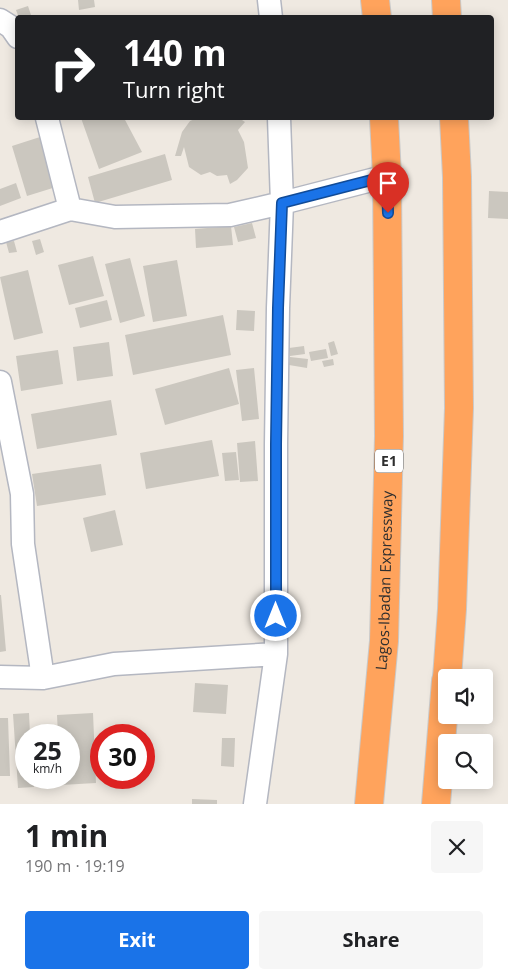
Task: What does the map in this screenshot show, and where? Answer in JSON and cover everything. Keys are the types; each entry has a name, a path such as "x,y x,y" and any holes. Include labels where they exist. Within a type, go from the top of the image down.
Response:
{"highway":[{"path":"376,0 377,15"},
{"path":"446,0 447,15"},
{"name":"Lagos-Ibadan Expressway","path":"369,804 384,641 390,436 387,176 384,120"},
{"path":"447,669 452,609 459,408 457,177 454,120"},
{"path":"436,804 442,724"}],"street":[{"path":"269,0 271,15"},
{"path":"0,20 11,27 15,33"},
{"path":"48,120 70,209"},
{"path":"255,804 276,654 276,444 282,203 278,120"},
{"path":"0,232 70,209 115,217 230,215 387,176"},
{"path":"0,382 22,494 23,544 43,678"},
{"path":"0,677 43,678 114,664 276,654"}],"building":[{"path":"78,0 94,0 95,7 79,10"},
{"path":"28,6 31,15 18,15 16,10"},
{"path":"82,120 125,120 142,152 99,169"},
{"path":"242,120 245,122 238,130 244,142 248,168 237,180 230,184 227,175 217,176 210,172 201,175 189,167 184,147 181,156 175,156 182,132 190,121"},
{"path":"40,137 56,187 27,196 12,146"},
{"path":"165,154 172,180 95,203 88,177"},
{"path":"16,183 21,198 0,206 0,189"},
{"path":"489,191 508,192 508,219 488,218"},
{"path":"252,223 256,238 238,242 234,227"},
{"path":"231,226 233,245 196,248 195,229"},
{"path":"40,239 44,252 36,255 32,241"},
{"path":"14,241 17,252 9,253 6,242"},
{"path":"93,256 104,296 69,305 58,265"},
{"path":"130,258 145,316 120,323 105,264"},
{"path":"177,260 187,316 153,322 143,266"},
{"path":"28,270 43,333 14,340 0,277"},
{"path":"107,300 112,320 80,328 75,308"},
{"path":"237,310 255,311 254,331 236,330"},
{"path":"223,315 231,355 133,375 125,335"},
{"path":"334,341 338,354 331,356 328,343"},
{"path":"109,342 113,376 77,381 73,347"},
{"path":"304,346 305,354 290,356 289,348"},
{"path":"326,349 328,358 311,361 309,352"},
{"path":"58,350 63,384 21,391 16,356"},
{"path":"290,357 308,359 307,368 289,365"},
{"path":"333,359 334,365 324,367 322,361"},
{"path":"229,368 239,404 165,425 155,389"},
{"path":"254,368 259,419 242,421 236,370"},
{"path":"111,400 117,435 37,449 31,414"},
{"path":"212,440 219,476 146,489 140,453"},
{"path":"255,441 258,481 240,482 237,443"},
{"path":"236,452 239,480 225,481 222,453"},
{"path":"101,464 106,495 37,506 32,474"},
{"path":"115,510 123,545 91,552 83,518"},
{"path":"0,595 6,651 0,652"},
{"path":"195,683 228,685 226,714 193,712"},
{"path":"29,713 30,724 15,724 15,744 13,714"},
{"path":"93,713 93,724 90,724 90,783 80,784 80,724 57,724 57,715"},
{"path":"0,718 8,718 10,776 0,776"},
{"path":"222,738 235,738 234,767 221,766"},
{"path":"192,799 217,800 217,804 192,804"}],"route":[{"path":"276,616 276,444 282,203 387,176 388,213"}]}
